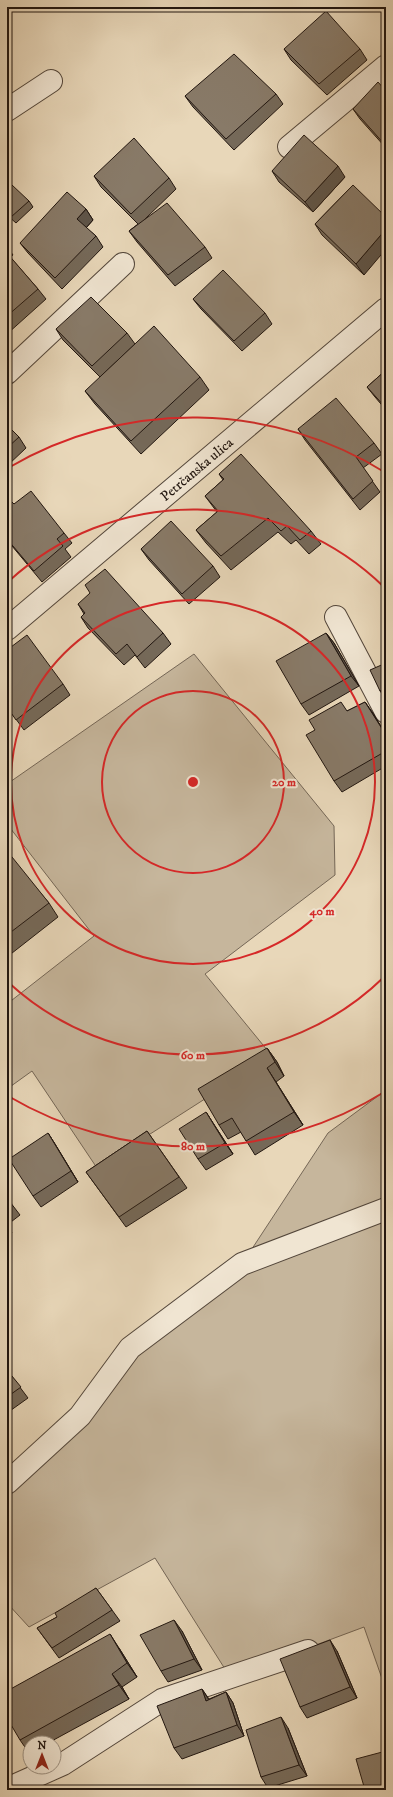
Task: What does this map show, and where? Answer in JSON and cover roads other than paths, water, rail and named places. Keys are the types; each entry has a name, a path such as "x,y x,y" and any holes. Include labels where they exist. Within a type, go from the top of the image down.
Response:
{"street":[{"path":"289,147 386,66"},
{"path":"7,110 51,81"},
{"path":"7,373 123,264"},
{"name":"Petrčanska ulica","path":"7,629 386,309"},
{"path":"336,617 386,712"},
{"path":"7,1483 80,1416 130,1348 242,1264 386,1209"},
{"path":"7,1789 63,1764 162,1700 321,1647"}]}
